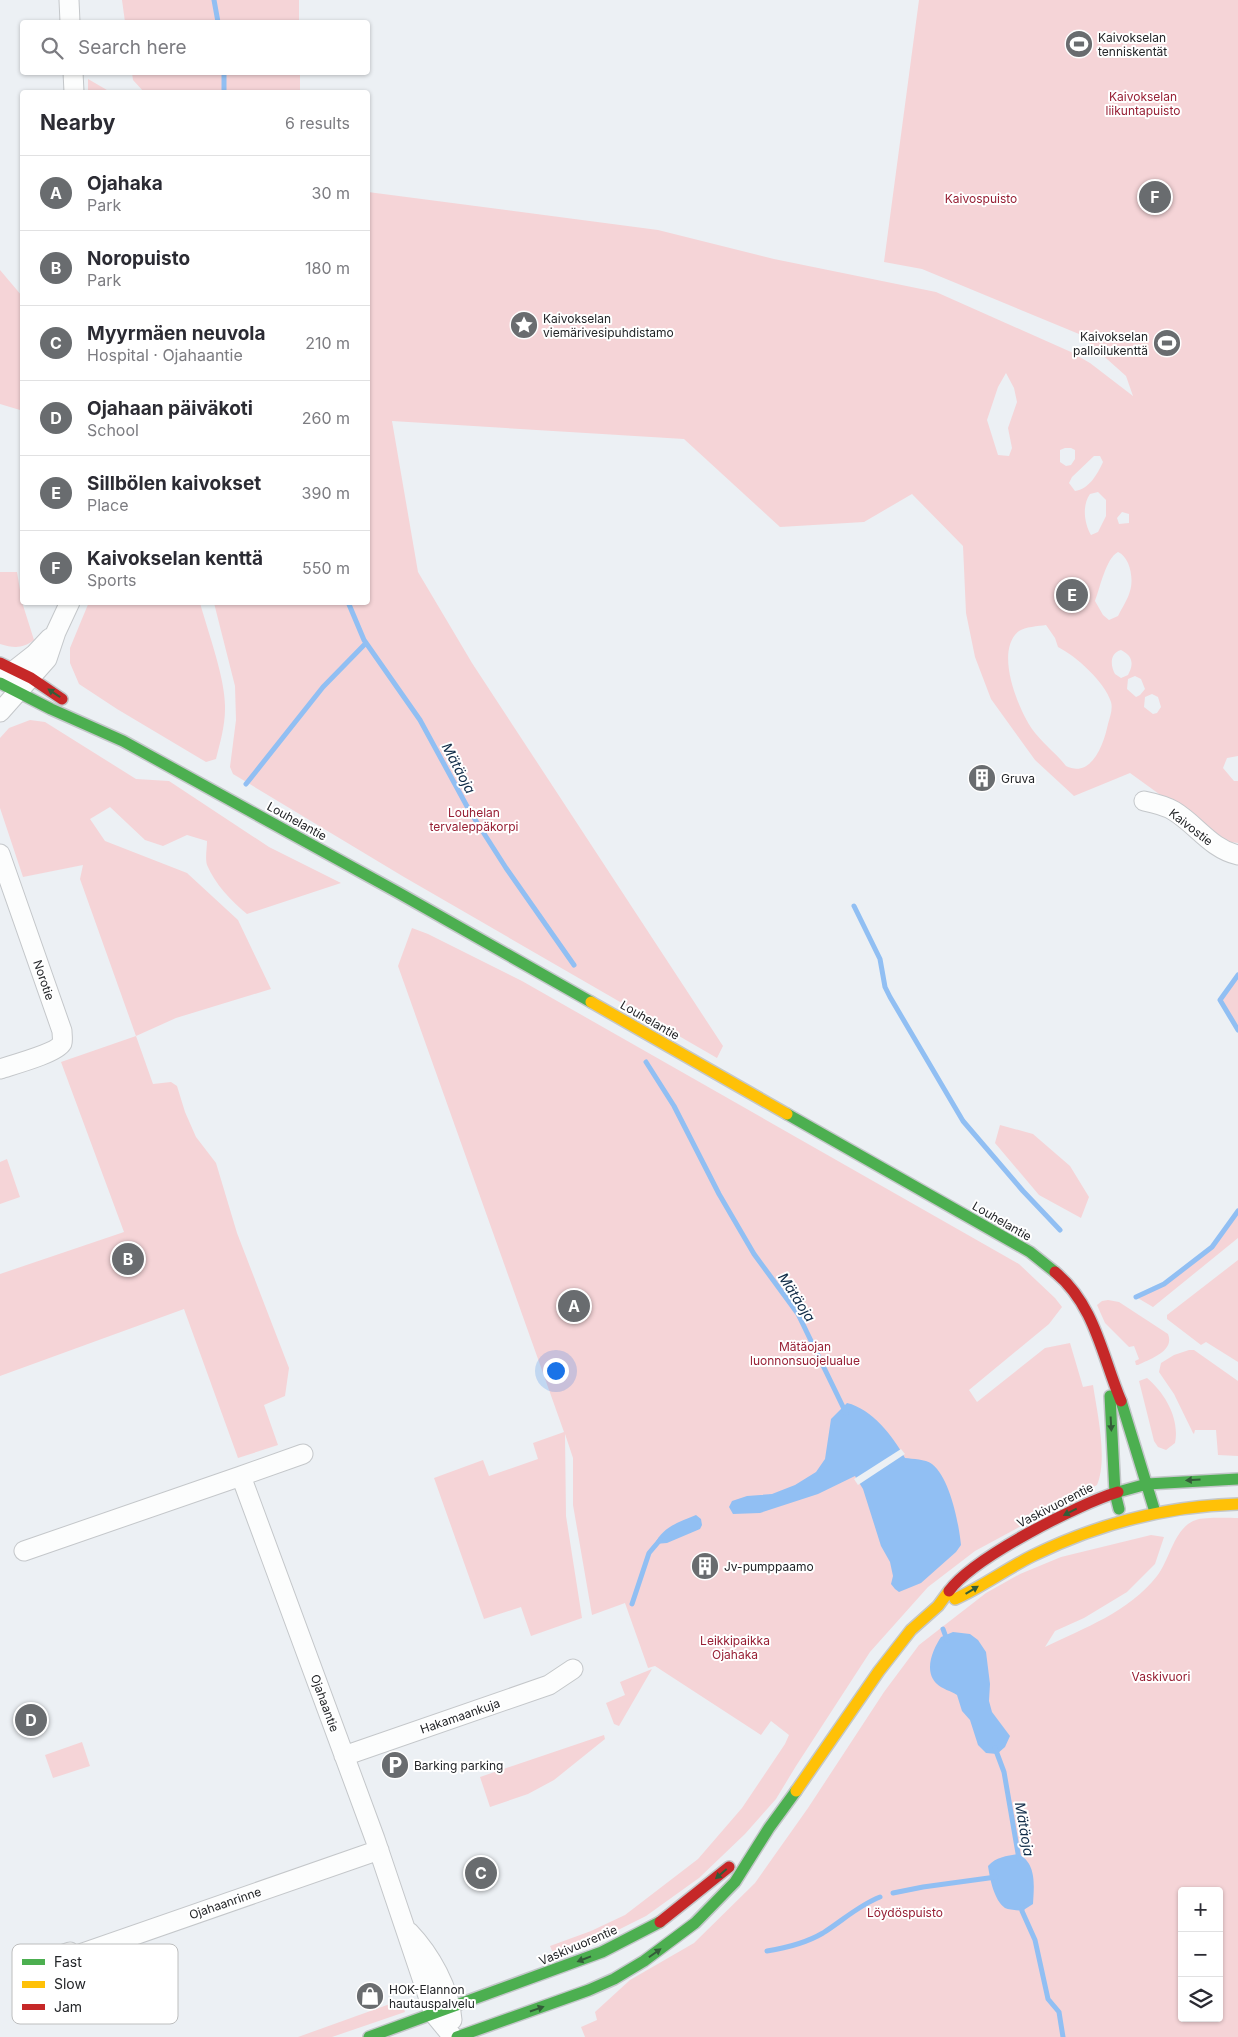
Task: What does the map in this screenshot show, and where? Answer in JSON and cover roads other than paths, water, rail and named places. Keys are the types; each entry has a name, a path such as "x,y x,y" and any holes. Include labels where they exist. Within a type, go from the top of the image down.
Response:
{"main road":[{"name":"Louhelantie","path":"3,674 31,678 123,741"},
{"name":"Louhelantie","path":"3,674 18,692 51,710 123,741 399,893 1030,1252 1067,1282 1085,1306 1123,1405 1155,1512"},
{"name":"Louhelantie","path":"1110,1375 1114,1493 1122,1519"},
{"name":"Vaskivuorentie","path":"454,2037 589,1990 614,1979 644,1961 695,1923 735,1882 769,1828 879,1671 911,1630 938,1606 954,1584 987,1558 1053,1521 1099,1498 1114,1493 1147,1484 1238,1479"},
{"name":"Vaskivuorentie","path":"938,1606 964,1596 1031,1556 1122,1519 1196,1506 1238,1504"},
{"name":"Vaskivuorentie","path":"369,2037 602,1952 658,1923 721,1874 769,1828"}],"street":[{"path":"69,0 70,20"},
{"path":"73,75 74,90"},
{"path":"0,712 47,659 56,632 69,605"},
{"path":"3,674 35,654 56,632"},
{"name":"Kaivostie","path":"1144,801 1157,803 1174,811 1218,848 1238,856"},
{"name":"Norotie","path":"0,854 62,1031 62,1041 60,1045 49,1052 0,1069"},
{"path":"24,1551 303,1454"},
{"name":"Ojahaantie","path":"241,1476 408,1932 424,1948 443,2011 454,2037"},
{"name":"Hakamaankuja","path":"344,1756 549,1685 573,1669"},
{"name":"Ojahaanrinne","path":"107,1944 379,1850"}],"water":[{"path":"847,1403 865,1411 881,1424 905,1458 922,1460 932,1464 944,1480 953,1502 961,1545 956,1552 921,1583 899,1592 891,1584 893,1576 890,1562 881,1546 863,1489 855,1476 818,1494 760,1513 733,1514 729,1507 732,1501 747,1496 772,1494 795,1485 816,1472 825,1459 831,1419"},
{"path":"696,1515 701,1519 702,1525 700,1529 667,1543 655,1544 667,1529 678,1522"},
{"path":"953,1632 970,1634 978,1640 986,1652 990,1684 989,1701 992,1712 1010,1736 1005,1747 997,1754 986,1753 978,1745 970,1720 962,1711 957,1695 939,1686 933,1679 930,1667 938,1642 941,1637"},
{"path":"1018,1854 1028,1863 1034,1883 1033,1904 1022,1911 1007,1909 1001,1904 993,1889 988,1866 1005,1856"}],"waterway":[{"name":"Mätäoja","path":"214,0 218,20"},
{"name":"Mätäoja","path":"224,75 224,90"},
{"name":"Mätäoja","path":"349,605 364,640 420,720 469,810 506,868 574,965"},
{"path":"246,784 323,687 366,643"},
{"path":"854,906 880,959 885,987 890,997 963,1121 1023,1191 1060,1230"},
{"path":"1238,975 1220,1000 1238,1030"},
{"name":"Mätäoja","path":"646,1062 674,1106 719,1194 754,1254 798,1314 846,1413"},
{"path":"1136,1297 1164,1284 1212,1247 1238,1211"},
{"path":"632,1604 649,1553 660,1540"},
{"name":"Mätäoja","path":"943,1629 947,1640"},
{"name":"Mätäoja","path":"995,1748 1004,1772 1019,1859"},
{"path":"893,1893 996,1877"},
{"path":"767,1951 810,1940 872,1900 880,1897"},
{"name":"Mätäoja","path":"1022,1907 1035,1940 1048,1999 1059,2012 1063,2037"}],"place":[{"name":"Kaivokselan tenniskentät","path":"1079,44"},
{"name":"Kaivokselan kenttä","path":"1155,197"},
{"name":"Kaivokselan viemärivesipuhdistamo","path":"524,325"},
{"name":"Kaivokselan palloilukenttä","path":"1167,343"},
{"name":"Sillbölen kaivokset","path":"1072,595"},
{"name":"Gruva","path":"982,778"},
{"name":"Noropuisto","path":"128,1259"},
{"name":"Ojahaka","path":"574,1306"},
{"name":"Jv-pumppaamo","path":"705,1566"},
{"name":"Ojahaan päiväkoti","path":"31,1720"},
{"name":"Barking parking","path":"395,1765"},
{"name":"Myyrmäen neuvola","path":"481,1873"},
{"name":"HOK-Elannon hautauspalvelu","path":"370,1996"}],"park label":[{"name":"Kaivokselan liikuntapuisto","path":"1143,103"},
{"name":"Kaivospuisto","path":"981,198"},
{"name":"Louhelan tervaleppäkorpi","path":"474,819"},
{"name":"Mätäojan luonnonsuojelualue","path":"805,1353"},
{"name":"Leikkipaikka Ojahaka","path":"735,1647"},
{"name":"Vaskivuori","path":"1161,1676"},
{"name":"Löydöspuisto","path":"905,1912"}]}
